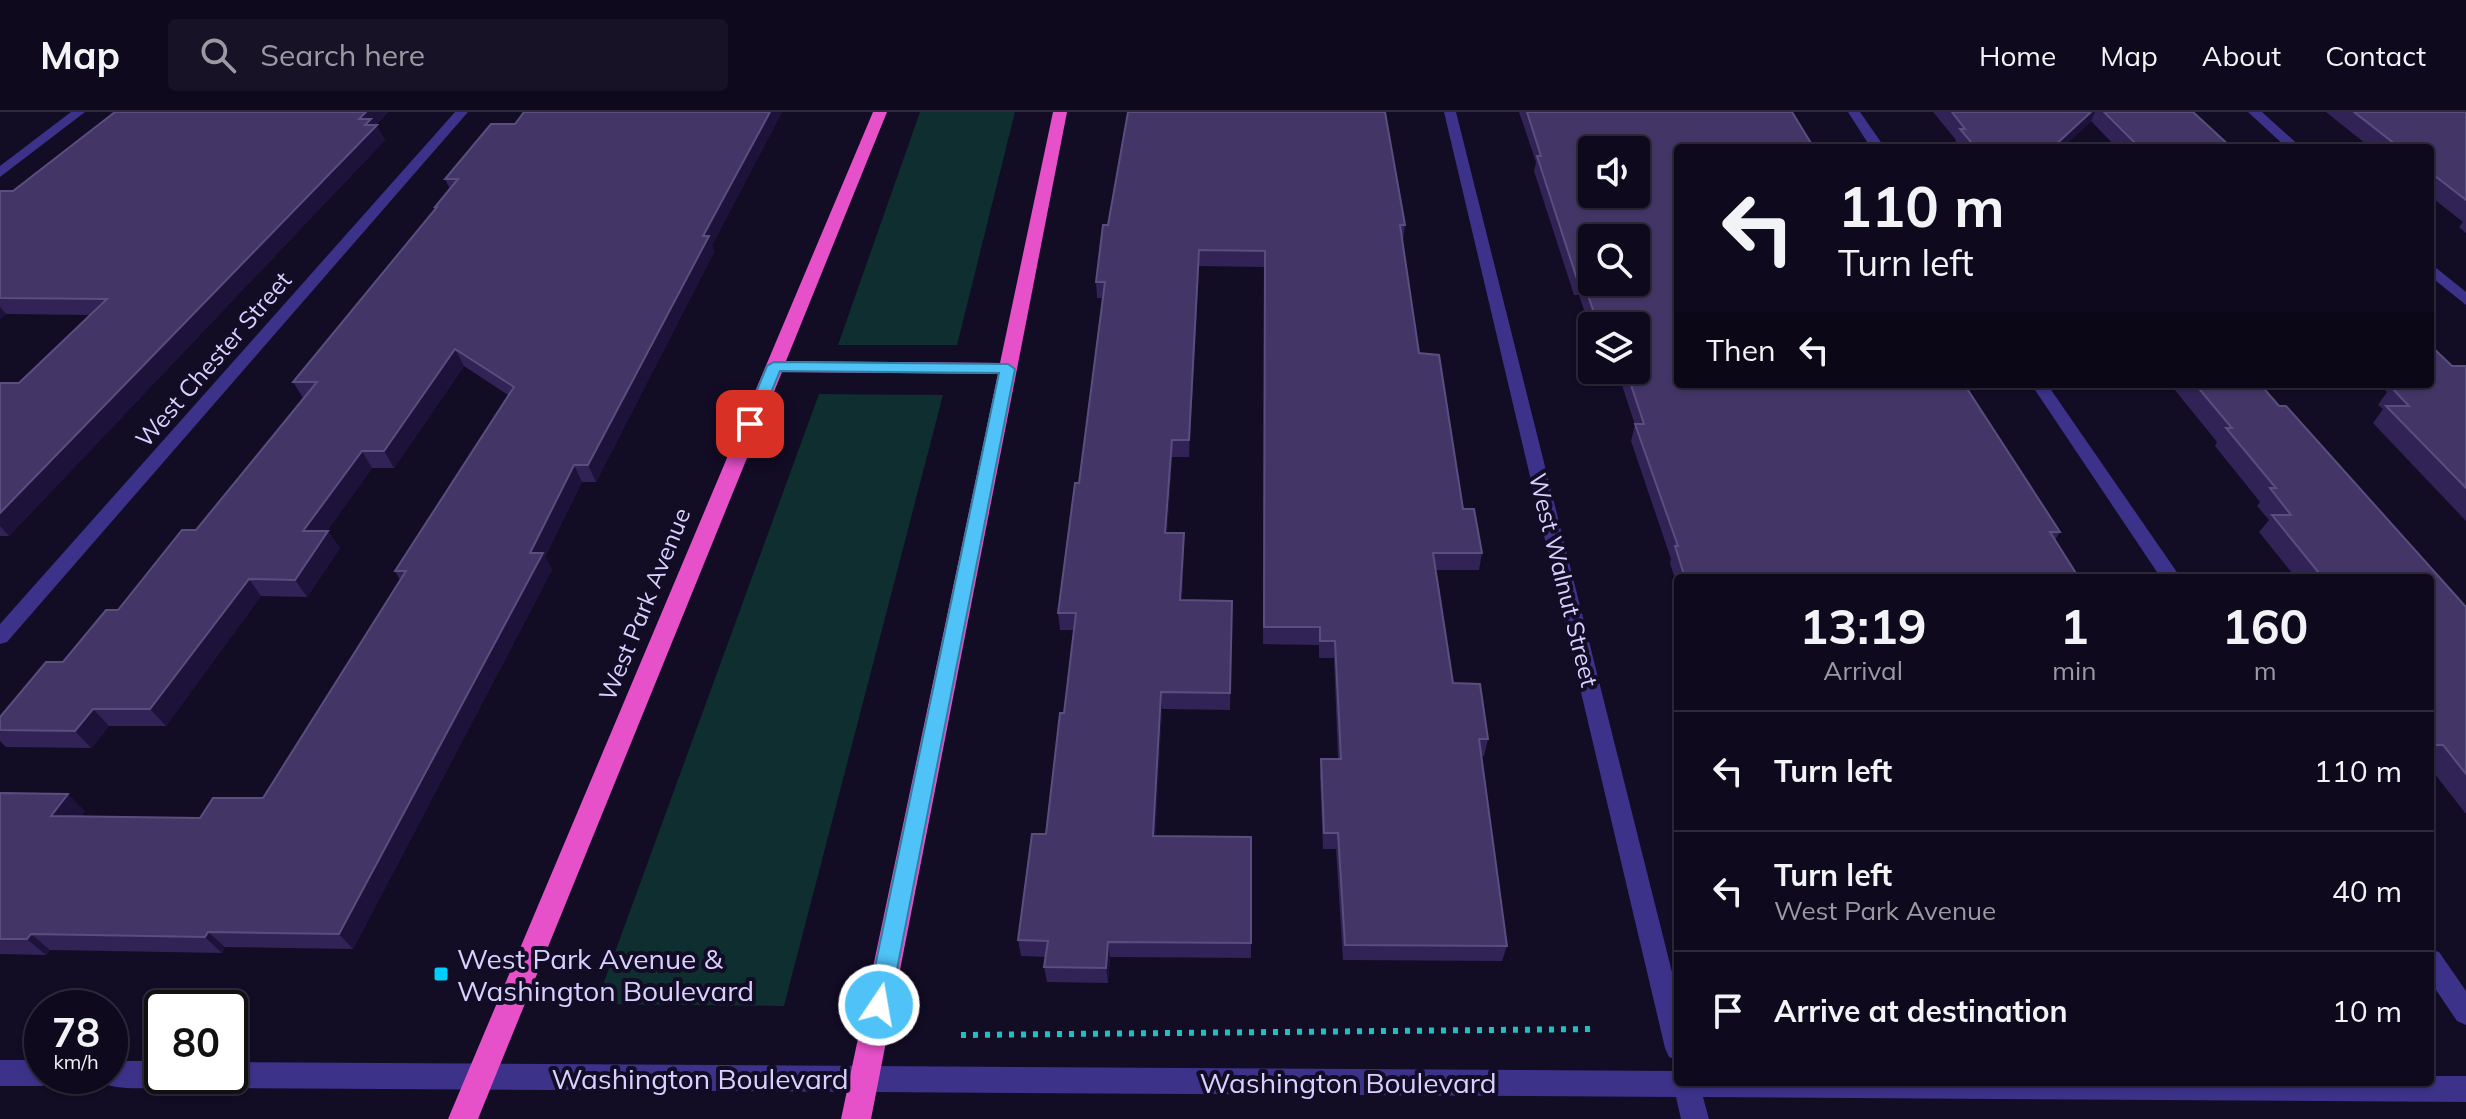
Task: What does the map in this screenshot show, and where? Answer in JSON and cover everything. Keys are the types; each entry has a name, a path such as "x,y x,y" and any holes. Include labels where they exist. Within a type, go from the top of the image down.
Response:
{"highway":[{"name":"West Park Avenue","path":"463,1119 880,112"},
{"path":"856,1119 1060,112"},
{"path":"774,366 1008,369"}],"street":[{"path":"0,173 79,112"},
{"name":"West Chester Street","path":"0,637 462,112"},
{"name":"West Walnut Street","path":"1450,112 1674,1032"},
{"path":"1854,112 1875,144"},
{"path":"2254,112 2290,144"},
{"path":"2434,272 2466,300"},
{"path":"2042,388 2168,574"},
{"path":"2434,966 2466,1013"},
{"path":"0,1073 24,1073"},
{"name":"Washington Boulevard","path":"248,1075 1674,1084"},
{"path":"1687,1086 1695,1119"},
{"name":"Washington Boulevard","path":"1999,1086 2466,1089"}],"path":[{"path":"944,1035 1597,1029"}],"green space":[{"path":"920,112 1015,112 957,345 838,345"},
{"path":"819,394 943,395 784,1006 596,1004"}],"building":[{"path":"115,112 366,112 359,119 371,119 365,125 377,125 0,513 0,383 19,383 107,299 0,298 0,191 13,191"},
{"path":"524,112 770,112 703,236 709,236 588,465 574,465 530,553 543,553 339,934 208,932 205,937 31,934 27,939 0,939 0,793 68,794 51,816 200,818 213,798 263,798 406,571 395,571 514,387 455,349 384,451 362,451 303,531 328,531 295,580 249,579 150,709 93,709 75,731 0,730 0,717 46,662 63,662 106,610 118,610 182,530 196,530 317,382 293,382 458,179 445,179 491,124 515,124"},
{"path":"1128,112 1385,112 1405,225 1400,225 1419,353 1439,355 1463,509 1474,509 1482,553 1433,553 1453,683 1480,684 1488,739 1479,739 1507,946 1345,945 1338,833 1324,833 1321,759 1341,759 1335,641 1320,641 1320,627 1264,627 1265,251 1199,250 1189,440 1172,440 1165,533 1184,533 1180,600 1232,601 1230,693 1161,692 1153,836 1251,837 1251,943 1108,942 1106,968 1044,967 1048,941 1018,940 1032,834 1046,834 1060,713 1064,713 1076,613 1058,613 1075,483 1079,483 1105,282 1096,282 1103,225 1108,225"},
{"path":"1527,112 1792,112 1812,144 1674,144 1674,388 1967,388 2060,532 2050,532 2076,574 1684,574 1675,546 1678,546 1635,424 1644,424 1631,384 1650,384 1650,312 1594,312 1588,296 1650,296 1650,224 1578,224 1577,279 1537,156 1541,156"},
{"path":"1952,112 2091,112 2056,144 1973,144 1960,129 1965,129"},
{"path":"2104,112 2193,112 2228,144 2136,144"},
{"path":"2354,112 2466,112 2466,200 2434,175 2434,144 2395,144"},
{"path":"2434,349 2452,366 2466,366 2466,488 2386,406 2409,406 2392,388 2434,388"},
{"path":"2198,388 2263,388 2279,406 2286,406 2466,607 2466,774 2443,745 2434,745 2434,574 2320,574 2272,515 2291,515 2270,488 2276,488 2226,428 2232,428"}],"place":[{"name":"West Park Avenue & Washington Boulevard","path":"441,974"}],"route":[{"path":"750,424 774,366 1008,369 879,1005"}]}
